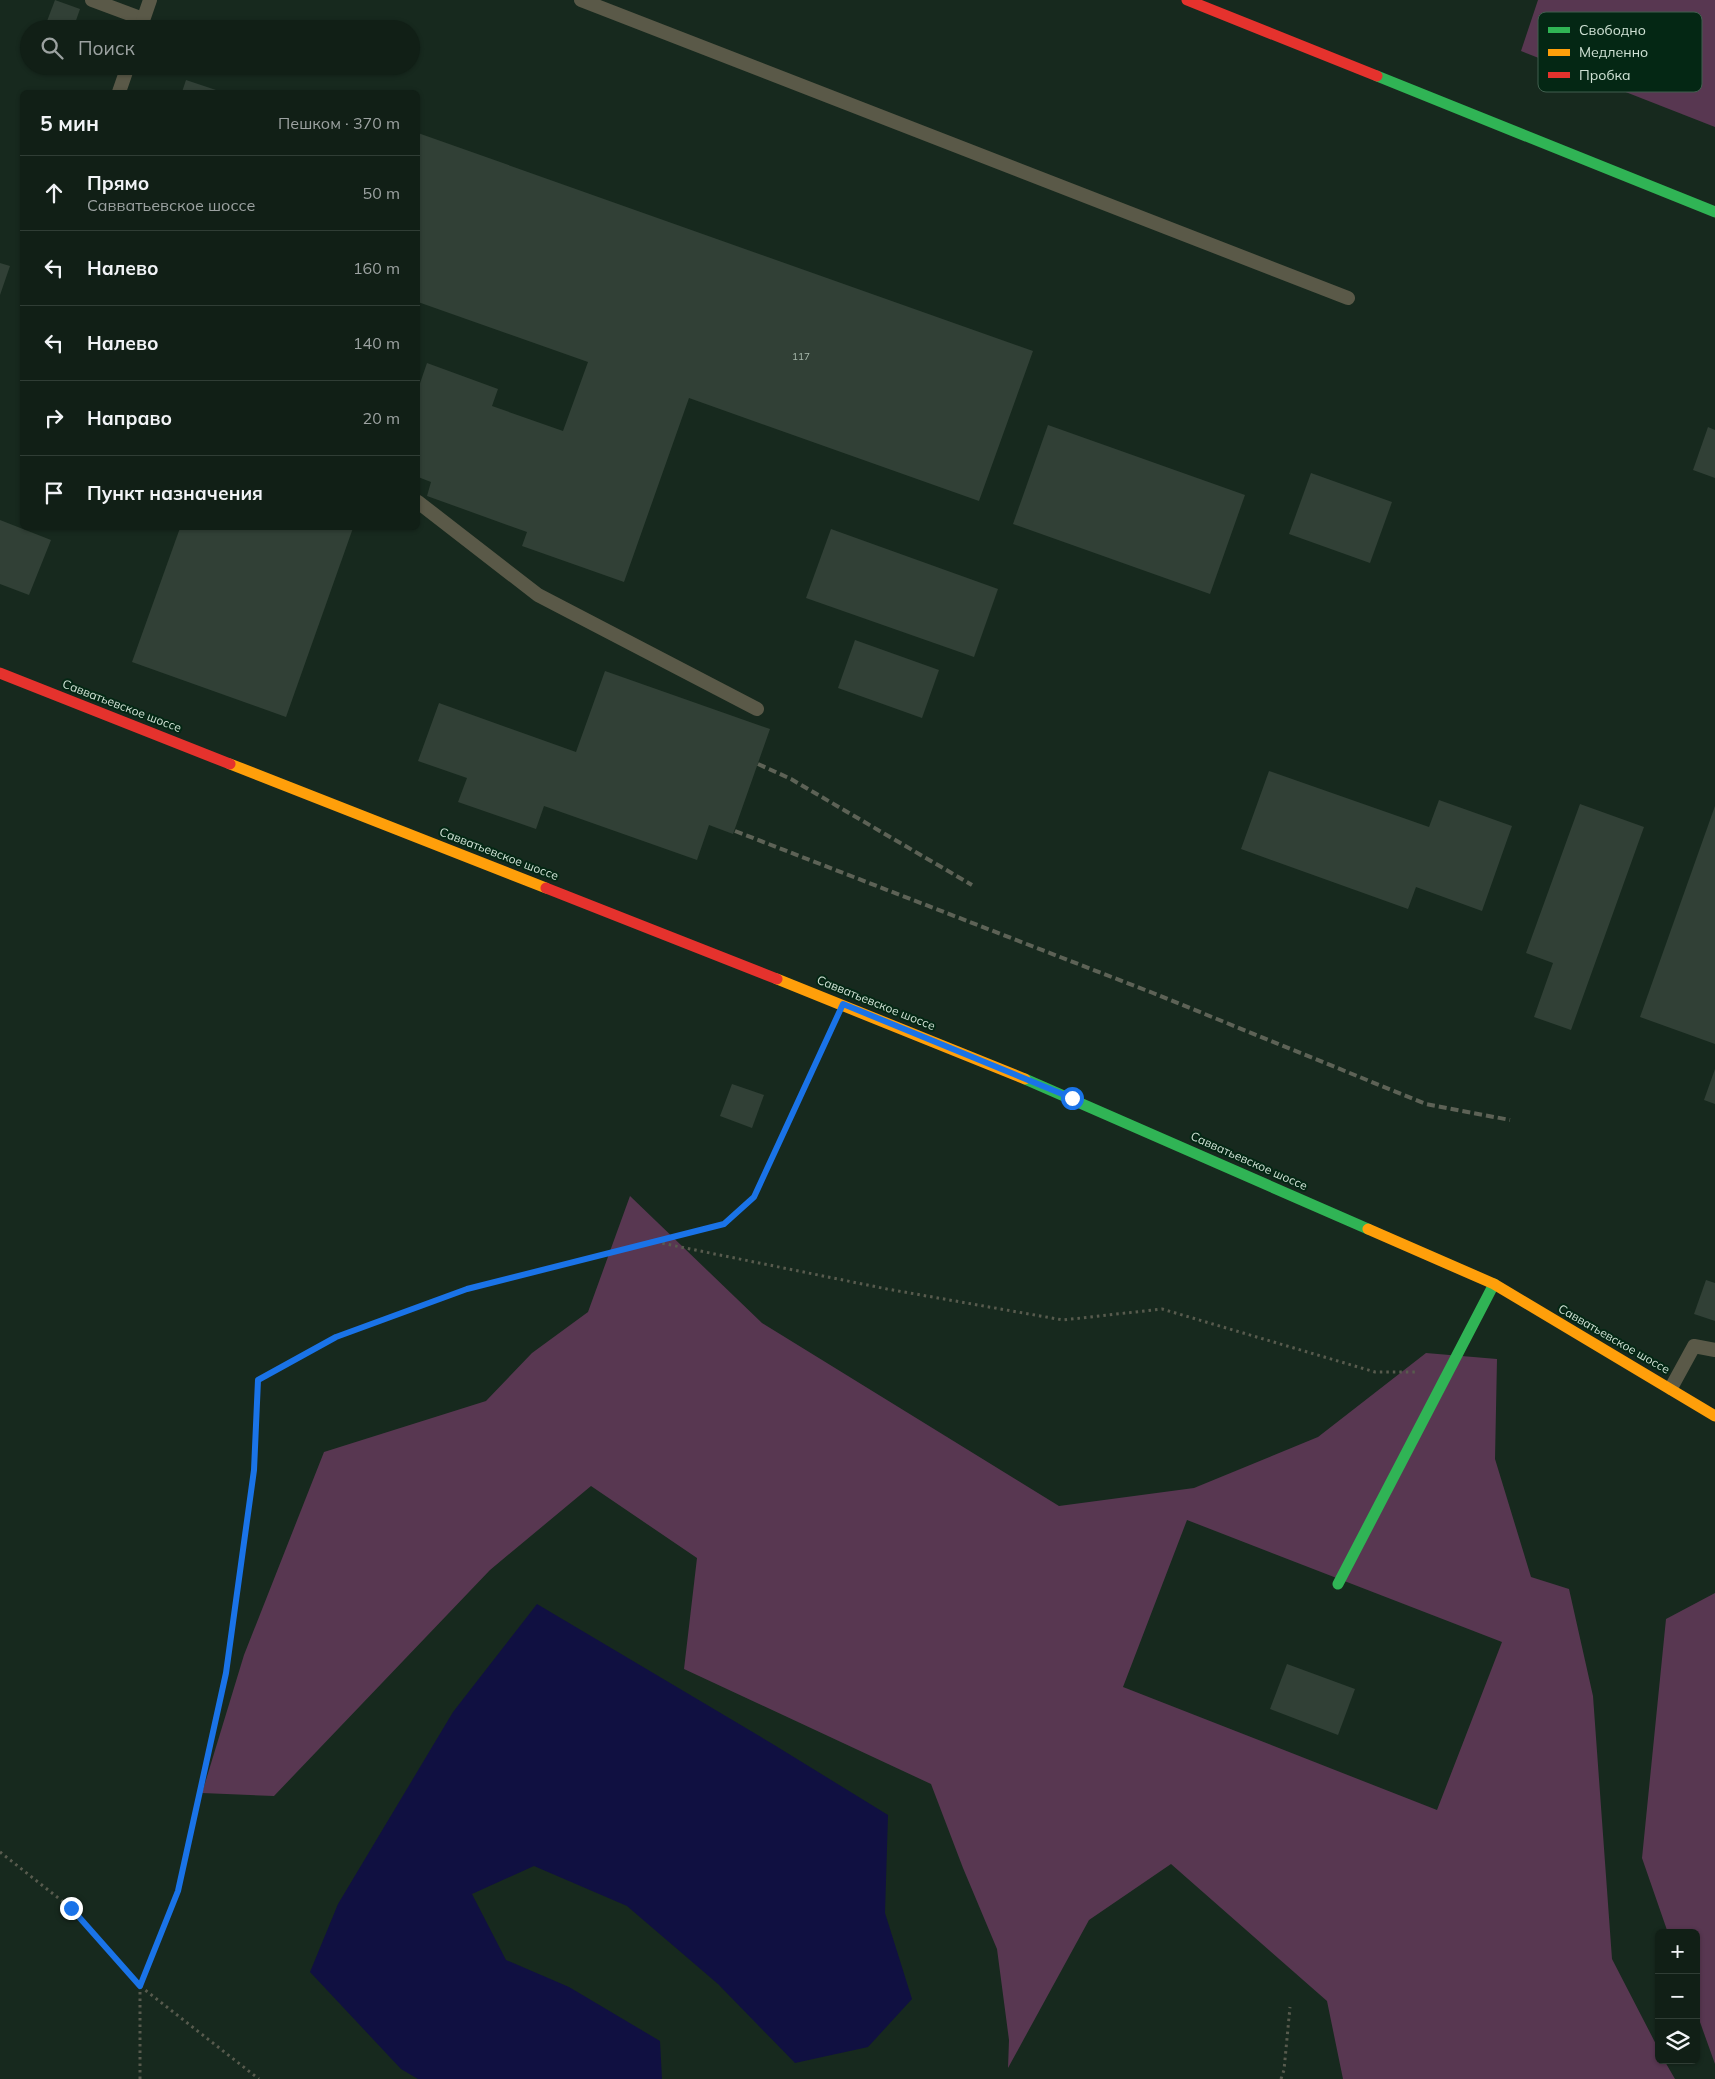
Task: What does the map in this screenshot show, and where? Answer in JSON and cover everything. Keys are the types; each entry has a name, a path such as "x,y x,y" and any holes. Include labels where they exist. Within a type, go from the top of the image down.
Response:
{"main road":[{"path":"1187,0 1715,212"},
{"name":"Савватьевское шоссе","path":"0,673 843,1004 1072,1098 1494,1284 1715,1416"},
{"path":"1338,1584 1494,1284"}],"lane":[{"path":"92,0 134,20"},
{"path":"143,20 150,0"},
{"path":"581,0 1348,298"},
{"path":"120,90 125,75"},
{"path":"420,504 538,595 757,709"},
{"path":"1671,1388 1694,1346 1715,1350"}],"path":[{"path":"140,2079 140,1986 178,1891 226,1673 254,1470 258,1380 336,1337 467,1289 724,1224 754,1197 843,1004"},
{"path":"653,1242 887,1289 1063,1320 1162,1309 1375,1372 1449,1372"},
{"path":"0,1852 71,1908 140,1986 260,2079"},
{"path":"1281,2079 1284,2070 1290,2007"}],"shaded area":[{"path":"1538,0 1715,0 1715,127 1626,92 1702,92 1702,12 1538,12 1538,58 1521,51"},
{"path":"630,1196 762,1323 1059,1506 1194,1488 1318,1437 1426,1353 1497,1359 1495,1459 1531,1577 1569,1589 1593,1696 1612,1959 1655,2042 1655,2064 1666,2064 1675,2079 1343,2079 1327,2001 1171,1864 1089,1920 1008,2068 1009,2040 997,1949 931,1784 684,1669 697,1558 591,1486 490,1570 274,1796 202,1793 244,1655 324,1452 486,1401 532,1353 588,1312","holes":["1187,1520 1502,1642 1437,1810 1123,1687"]},
{"path":"1715,1593 1715,2064 1700,2022 1700,1929 1667,1929 1642,1858 1666,1619"},
{"path":"537,1604 888,1815 885,1913 912,1999 868,2047 795,2063 718,1984 627,1906 534,1866 472,1894 506,1960 569,1987 660,2041 662,2079 418,2079 401,2069 310,1972 338,1904 453,1712"}],"building":[{"path":"55,0 80,9 76,20 47,20"},
{"path":"186,80 216,90 183,90"},
{"path":"420,134 1033,351 979,501 689,398 624,582 522,546 527,532 427,496 431,482 420,478 420,383 427,363 498,389 492,406 563,431 588,362 420,303"},
{"path":"0,263 10,266 0,295"},
{"path":"1048,425 1245,495 1210,594 1013,524"},
{"path":"1708,427 1715,430 1715,478 1693,470"},
{"path":"1311,473 1392,502 1370,563 1289,534"},
{"path":"0,520 20,528 20,530 26,530 51,540 29,595 0,584"},
{"path":"831,529 998,589 974,657 806,598"},
{"path":"179,530 352,530 286,717 132,662"},
{"path":"855,640 939,670 922,718 838,688"},
{"path":"605,671 770,729 733,834 709,825 697,860 544,806 536,829 458,802 467,778 418,761 439,703 576,752"},
{"path":"1269,771 1429,827 1439,800 1512,826 1482,911 1416,887 1408,909 1241,849"},
{"path":"1580,804 1644,827 1571,1030 1534,1017 1553,963 1526,953"},
{"path":"1715,806 1715,1044 1640,1017"},
{"path":"1715,1069 1715,1104 1704,1100"},
{"path":"732,1084 764,1095 752,1128 720,1116"},
{"path":"1706,1280 1715,1283 1715,1321 1694,1314"},
{"path":"1287,1664 1355,1689 1338,1735 1270,1709"}],"railway":[{"path":"758,764 791,779 972,885"},
{"path":"735,831 1153,993 1426,1104 1510,1120"}],"traffic: fast":[{"path":"1377,76 1715,212"},
{"path":"1025,1079 1368,1229"},
{"path":"1338,1584 1494,1284"}],"traffic: slow":[{"path":"230,764 546,888"},
{"path":"777,979 1025,1079"},
{"path":"1368,1229 1494,1284 1715,1416"}],"traffic: jam":[{"path":"1187,0 1377,76"},
{"path":"0,673 230,764"},
{"path":"546,888 777,979"}],"route":[{"path":"71,1908 140,1986 178,1891 226,1673 254,1470 258,1380 336,1337 467,1289 724,1224 754,1197 843,1004 1072,1098"}]}
